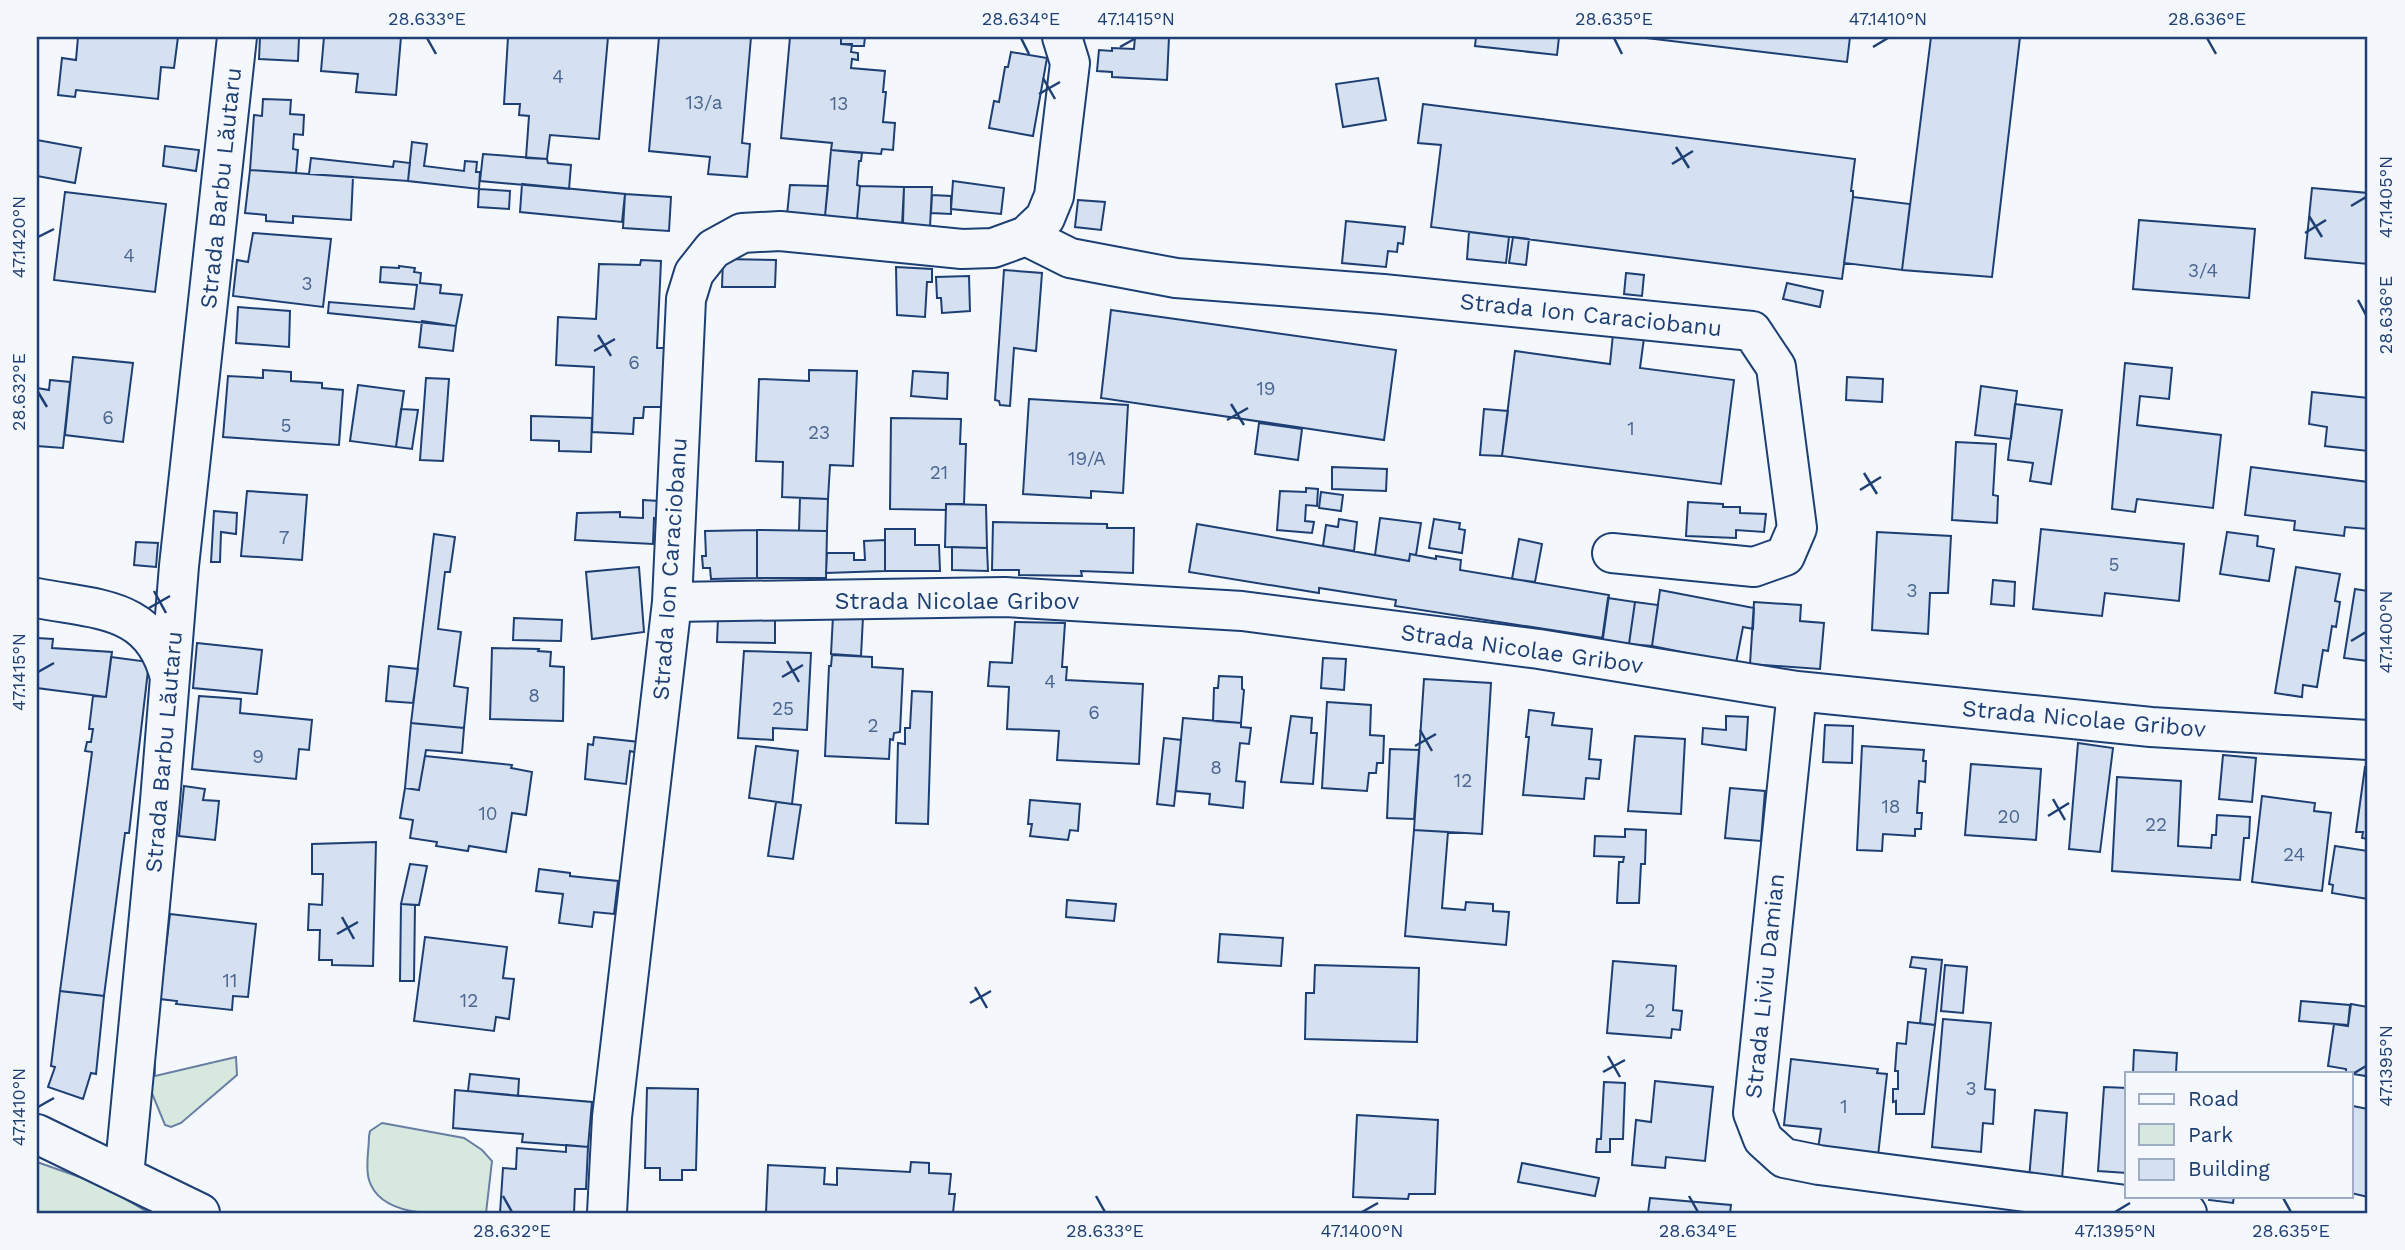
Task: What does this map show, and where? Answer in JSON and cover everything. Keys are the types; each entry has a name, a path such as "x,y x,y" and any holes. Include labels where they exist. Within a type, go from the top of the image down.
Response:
{"street":[{"name":"Strada Barbu Lăutaru","path":"124,1176 179,566 237,37"},
{"name":"Strada Ion Caraciobanu","path":"607,1213 612,1117 672,602 686,299 694,273 713,248 742,233 780,232 962,249 993,248 1026,236 1045,218 1054,196 1070,63 1062,37"},
{"name":"Strada Ion Caraciobanu","path":"1026,236 1070,258 1176,278 1383,294 1752,331 1776,368 1797,528 1785,556 1754,567 1612,553"},
{"name":"Strada Nicolae Gribov","path":"672,602 1005,597 1242,611 1539,649 1797,691 2151,727 2368,740"},
{"path":"37,598 125,616 132,620 153,639 166,663 170,681"},
{"name":"Strada Liviu Damian","path":"1797,691 1752,1113 1763,1139 1784,1158 1819,1165 2187,1213"},
{"path":"37,1134 200,1213"}],"green space":[{"path":"236,1057 237,1075 181,1123 171,1127 165,1125 144,1074 155,1063 155,1076"},
{"path":"382,1123 464,1138 482,1150 492,1161 486,1213 419,1212 388,1203 376,1193 368,1175 369,1136 370,1131"},
{"path":"37,1162 102,1185 149,1213 37,1213"}],"building":[{"path":"78,37 178,37 174,68 161,67 158,99 76,90 75,97 58,95 62,58 76,60"},
{"path":"260,37 299,37 298,61 259,59"},
{"path":"324,37 401,37 396,95 356,92 358,74 321,71"},
{"path":"508,37 608,37 599,139 550,135 547,159 526,158 529,116 519,115 520,104 504,104"},
{"path":"659,37 751,37 742,143 750,144 747,177 708,174 710,157 649,151"},
{"path":"790,37 841,37 841,44 852,44 851,52 858,53 858,60 852,59 851,68 885,71 883,122 895,123 893,150 882,149 881,154 831,150 832,143 781,138"},
{"path":"841,37 865,37 864,46 841,44"},
{"path":"1135,37 1169,37 1167,80 1112,77 1112,72 1097,71 1099,50 1134,49"},
{"path":"1476,37 1559,37 1557,55 1475,46"},
{"path":"1638,37 1850,37 1847,62"},
{"path":"1931,37 2020,37 1992,277 1902,270"},
{"path":"1011,52 1047,58 1033,136 989,128 994,101 999,102 1005,67 1008,67"},
{"path":"1378,78 1386,120 1343,127 1336,84"},
{"path":"263,99 291,100 290,114 304,115 303,135 294,134 293,149 298,150 296,173 250,170 254,115 262,116"},
{"path":"1423,104 1855,159 1851,191 1853,197 1842,279 1431,227 1441,145 1418,143"},
{"path":"37,140 81,148 75,183 37,176"},
{"path":"412,142 427,144 424,166 464,171 465,161 477,162 476,172 480,172 479,189 408,181"},
{"path":"165,146 199,150 196,171 163,166"},
{"path":"831,150 862,153 857,185 860,186 857,219 825,216"},
{"path":"483,154 547,159 548,163 571,165 569,189 480,181"},
{"path":"311,158 393,167 394,161 410,163 408,181 309,174"},
{"path":"250,170 353,177 351,220 293,216 293,223 266,221 266,215 245,213"},
{"path":"953,181 1004,188 1001,214 951,209"},
{"path":"522,184 625,194 622,222 520,212"},
{"path":"790,185 828,186 825,216 787,215"},
{"path":"860,186 904,187 903,223 857,219"},
{"path":"904,187 932,187 930,227 902,226"},
{"path":"2312,188 2368,193 2368,264 2305,258"},
{"path":"479,189 510,191 509,209 478,207"},
{"path":"65,192 166,204 155,292 54,280"},
{"path":"625,194 671,197 669,231 623,228"},
{"path":"932,195 951,196 951,214 931,213"},
{"path":"1853,197 1910,204 1902,270 1844,263"},
{"path":"1078,200 1105,202 1101,230 1075,227"},
{"path":"2139,220 2255,229 2249,298 2133,289"},
{"path":"1346,221 1405,227 1403,244 1398,243 1397,252 1388,251 1386,267 1342,263"},
{"path":"1469,232 1509,237 1506,263 1467,259"},
{"path":"253,233 331,239 323,307 233,296 237,260 248,262"},
{"path":"1513,237 1529,239 1526,265 1509,263"},
{"path":"723,259 776,260 775,287 722,287"},
{"path":"641,260 661,261 657,348 672,348 664,407 644,407 643,418 634,418 633,434 592,432 594,367 556,365 558,317 596,319 599,264 640,265"},
{"path":"381,267 415,268 414,272 421,273 420,283 441,285 440,293 462,295 456,326 328,313 329,302 414,309 417,285 380,282"},
{"path":"896,267 932,269 932,282 927,282 925,317 897,315"},
{"path":"1004,270 1042,273 1036,351 1014,348 1010,406 1000,405 999,401 995,400"},
{"path":"1626,273 1644,275 1642,296 1624,294"},
{"path":"969,276 970,311 942,313 941,298 937,298 936,277"},
{"path":"1787,283 1823,291 1820,307 1783,299"},
{"path":"238,307 290,311 289,347 236,343"},
{"path":"1111,310 1396,350 1384,440 1101,398"},
{"path":"422,321 456,326 453,351 419,347"},
{"path":"1613,334 1644,338 1640,368 1734,380 1721,484 1502,456 1515,351 1610,364"},
{"path":"73,357 133,363 123,442 65,435"},
{"path":"2125,363 2172,368 2169,399 2140,396 2137,425 2221,435 2213,508 2137,499 2135,512 2112,509"},
{"path":"263,370 291,372 291,381 322,383 322,388 343,390 339,445 223,437 228,376 263,378"},
{"path":"809,370 857,371 853,466 830,465 828,499 782,497 783,462 756,461 759,379 809,381"},
{"path":"913,371 948,373 947,399 911,396"},
{"path":"1847,377 1883,379 1882,402 1846,400"},
{"path":"426,378 449,379 443,461 420,460"},
{"path":"50,380 70,382 63,448 37,446 37,388 49,390"},
{"path":"358,385 404,391 396,447 350,441"},
{"path":"1981,386 2017,391 2011,439 1975,435"},
{"path":"2312,392 2368,398 2368,451 2325,446 2327,427 2309,424"},
{"path":"1029,399 1128,405 1123,493 1091,491 1091,498 1023,494"},
{"path":"2015,404 2062,410 2051,484 2030,481 2033,463 2008,460"},
{"path":"401,409 418,410 412,449 396,447"},
{"path":"1484,409 1508,411 1502,456 1480,455"},
{"path":"531,416 592,418 591,452 559,451 559,441 531,440"},
{"path":"891,418 961,419 960,444 966,444 964,504 946,504 946,510 890,509"},
{"path":"1259,423 1302,429 1298,460 1255,454"},
{"path":"1956,442 1996,444 1993,495 1998,496 1997,523 1952,520"},
{"path":"1332,467 1387,469 1386,491 1332,489"},
{"path":"2251,467 2368,482 2368,529 2345,527 2344,536 2294,530 2295,521 2245,515"},
{"path":"1306,488 1318,489 1317,506 1306,505 1305,521 1314,522 1312,533 1277,530 1280,491 1306,492"},
{"path":"247,491 307,495 302,560 241,556"},
{"path":"1321,492 1343,495 1341,511 1319,508"},
{"path":"800,498 828,499 827,531 799,531"},
{"path":"643,500 659,501 658,519 654,518 653,544 575,540 577,513 620,512 620,517 643,518"},
{"path":"1688,502 1723,504 1723,507 1740,507 1740,513 1766,514 1764,532 1736,530 1736,538 1686,536"},
{"path":"946,504 986,505 987,548 945,547"},
{"path":"214,511 237,513 236,534 221,532 220,562 211,562"},
{"path":"1380,518 1421,523 1416,555 1410,554 1409,561 1375,555"},
{"path":"1339,519 1357,522 1354,551 1323,546 1326,525 1338,527"},
{"path":"1434,519 1460,523 1459,529 1465,530 1462,553 1429,548"},
{"path":"993,522 1107,524 1107,528 1134,528 1133,573 1081,571 1082,576 1019,575 1019,570 992,570"},
{"path":"1197,524 1409,561 1410,554 1461,560 1460,570 1609,595 1603,638 1395,606 1396,600 1319,588 1319,593 1189,572"},
{"path":"885,529 915,529 915,545 939,545 940,571 885,571"},
{"path":"2041,529 2184,544 2179,601 2105,593 2102,616 2033,609"},
{"path":"757,530 757,578 711,579 710,568 703,568 702,556 706,556 705,531"},
{"path":"757,530 827,531 826,578 757,578"},
{"path":"1877,532 1951,536 1948,593 1930,593 1928,634 1872,630"},
{"path":"2227,532 2258,536 2257,546 2274,549 2269,581 2220,574"},
{"path":"434,534 455,537 450,572 445,572 438,629 461,632 454,686 468,688 464,728 411,723"},
{"path":"1519,539 1542,544 1535,582 1512,579"},
{"path":"885,540 885,571 826,573 827,553 854,553 854,560 865,560 864,541"},
{"path":"136,542 158,543 156,567 134,565"},
{"path":"952,547 987,548 988,571 952,570"},
{"path":"639,567 644,632 592,639 586,572"},
{"path":"2296,567 2340,574 2335,601 2340,602 2336,627 2332,626 2328,651 2323,650 2317,687 2303,685 2302,697 2275,693"},
{"path":"1993,580 2015,582 2014,606 1991,604"},
{"path":"2355,589 2368,591 2368,661 2344,658"},
{"path":"1660,590 1754,608 1753,629 1743,627 1736,663 1652,646"},
{"path":"1608,598 1635,602 1629,644 1602,640"},
{"path":"1635,602 1658,605 1652,646 1629,644"},
{"path":"1754,602 1801,605 1800,621 1824,623 1820,669 1750,664"},
{"path":"833,616 863,617 861,656 831,654"},
{"path":"514,618 562,620 561,641 513,640"},
{"path":"718,618 775,618 775,643 717,642"},
{"path":"1015,622 1065,623 1062,667 1067,667 1066,680 1143,684 1139,764 1057,760 1059,731 1007,729 1009,687 988,686 990,662 1012,663"},
{"path":"37,638 53,639 52,648 112,652 106,697 37,688"},
{"path":"197,643 262,650 257,694 193,688"},
{"path":"492,648 539,649 538,651 551,652 550,666 564,667 563,721 490,719"},
{"path":"744,651 811,653 807,730 773,728 773,740 738,738"},
{"path":"832,655 872,657 872,667 903,669 900,732 894,733 893,740 890,739 889,759 825,756 829,666"},
{"path":"111,657 149,662 129,833 125,833 104,996 60,991 92,752 85,751 87,742 91,742 93,729 89,729 93,696 106,697"},
{"path":"1323,658 1346,659 1344,690 1321,688"},
{"path":"389,666 418,669 413,703 386,701"},
{"path":"1219,676 1242,677 1244,690 1241,723 1213,721 1214,688 1218,688"},
{"path":"1424,679 1491,683 1482,834 1414,830"},
{"path":"912,691 932,692 928,824 896,823 898,743 905,744 905,728 910,728"},
{"path":"199,696 241,699 240,713 312,720 309,750 299,749 296,779 192,769"},
{"path":"1327,702 1371,705 1370,735 1384,736 1383,763 1377,763 1376,773 1369,773 1367,791 1322,788"},
{"path":"1529,710 1554,713 1552,725 1592,729 1589,759 1601,760 1599,779 1586,778 1584,799 1523,795"},
{"path":"1291,716 1312,718 1311,733 1317,733 1313,784 1281,782"},
{"path":"1726,716 1748,717 1746,750 1702,744 1703,728 1726,730"},
{"path":"1183,718 1241,723 1241,727 1251,728 1249,744 1240,743 1236,781 1245,782 1243,808 1209,804 1210,794 1176,791"},
{"path":"411,723 464,728 462,753 426,750 419,790 405,788"},
{"path":"1825,725 1853,726 1852,763 1823,762"},
{"path":"1635,736 1685,739 1681,814 1628,811"},
{"path":"594,737 639,742 638,753 630,751 626,784 585,779 588,744 593,745"},
{"path":"1164,738 1181,740 1174,806 1157,804"},
{"path":"2078,743 2113,748 2100,852 2069,849"},
{"path":"756,746 798,751 792,804 749,798"},
{"path":"1862,746 1924,750 1925,782 1919,781 1917,813 1922,813 1921,829 1915,829 1915,836 1883,834 1882,851 1857,850"},
{"path":"1390,749 1419,750 1414,819 1387,818"},
{"path":"2223,755 2256,758 2252,802 2219,799"},
{"path":"425,756 512,765 511,768 532,772 526,815 512,813 506,852 469,846 468,851 436,846 437,842 410,838 413,820 400,818 405,788 419,790"},
{"path":"1971,764 2041,769 2036,840 1965,835"},
{"path":"2365,767 2368,768 2368,839 2362,838 2363,832 2356,832"},
{"path":"2117,777 2181,781 2178,846 2211,848 2212,835 2216,835 2217,815 2250,817 2249,838 2244,838 2240,880 2112,871"},
{"path":"184,786 205,789 203,800 219,801 215,840 179,836"},
{"path":"1730,788 1765,791 1761,841 1725,838"},
{"path":"2262,796 2315,803 2314,811 2331,813 2322,891 2252,882"},
{"path":"1030,800 1080,804 1078,831 1070,830 1068,840 1030,836"},
{"path":"776,802 801,805 793,859 768,856"},
{"path":"1625,829 1646,830 1645,864 1641,864 1639,903 1617,903 1619,862 1623,862 1624,857 1594,856 1595,836 1625,837"},
{"path":"1414,830 1448,832 1442,908 1465,910 1466,902 1493,904 1493,911 1509,912 1506,945 1405,936"},
{"path":"376,842 373,966 332,965 332,960 319,960 320,930 308,930 309,904 322,905 323,874 312,874 312,844"},
{"path":"2335,846 2368,851 2368,899 2332,893 2333,885 2329,884"},
{"path":"410,864 427,866 419,905 401,904"},
{"path":"539,869 570,873 570,876 618,881 614,914 594,912 592,927 559,923 563,894 536,891"},
{"path":"1067,900 1116,904 1114,921 1066,917"},
{"path":"401,904 415,905 414,981 400,981"},
{"path":"170,914 256,924 248,997 233,996 232,1010 176,1004 177,1001 160,999"},
{"path":"1220,934 1283,938 1281,966 1218,962"},
{"path":"425,937 507,947 503,978 514,979 509,1019 496,1017 494,1031 414,1021"},
{"path":"1912,957 1942,960 1935,1025 1920,1023 1926,969 1910,967"},
{"path":"1613,961 1676,966 1673,1010 1682,1011 1680,1030 1672,1029 1671,1038 1607,1033"},
{"path":"1315,965 1419,968 1417,1042 1305,1039 1306,993 1314,993"},
{"path":"1945,965 1967,967 1963,1013 1941,1011"},
{"path":"60,991 104,996 96,1074 91,1073 83,1099 48,1087 55,1067 51,1066"},
{"path":"2301,1001 2350,1005 2348,1025 2299,1021"},
{"path":"2351,1004 2368,1007 2366,1076 2328,1066 2334,1024 2348,1026"},
{"path":"1943,1019 1991,1023 1985,1089 1995,1090 1993,1124 1983,1123 1981,1152 1932,1147"},
{"path":"1908,1022 1935,1025 1924,1114 1896,1114 1896,1101 1893,1102 1893,1089 1898,1089 1898,1071 1895,1071 1897,1043 1906,1044"},
{"path":"2134,1050 2177,1053 2176,1072 2133,1072"},
{"path":"1791,1059 1878,1069 1877,1073 1887,1074 1878,1156 1818,1149 1821,1129 1784,1125"},
{"path":"470,1074 519,1079 518,1096 468,1091"},
{"path":"1655,1081 1713,1087 1705,1161 1666,1157 1665,1168 1632,1165 1636,1120 1651,1122"},
{"path":"1604,1082 1625,1083 1623,1139 1610,1139 1610,1152 1596,1152 1597,1139 1601,1139"},
{"path":"2104,1087 2125,1088 2125,1173 2098,1171"},
{"path":"647,1088 698,1089 696,1170 682,1170 682,1180 660,1180 660,1168 645,1168"},
{"path":"455,1090 592,1102 588,1147 522,1142 523,1134 453,1128"},
{"path":"2353,1106 2368,1109 2368,1197 2352,1193"},
{"path":"2035,1110 2067,1113 2062,1179 2029,1179"},
{"path":"1357,1115 1438,1120 1435,1194 1409,1194 1408,1199 1353,1197"},
{"path":"566,1145 588,1147 586,1189 575,1189 574,1213 500,1213 503,1168 516,1169 517,1148 566,1152"},
{"path":"911,1162 929,1163 929,1173 951,1174 949,1194 955,1194 953,1213 766,1213 768,1165 825,1168 824,1184 837,1185 837,1168 910,1172"},
{"path":"1522,1163 1599,1178 1595,1196 1518,1182"},
{"path":"1650,1198 1731,1205 1730,1213 1648,1213"},
{"path":"2210,1198 2234,1198 2233,1203"}]}
